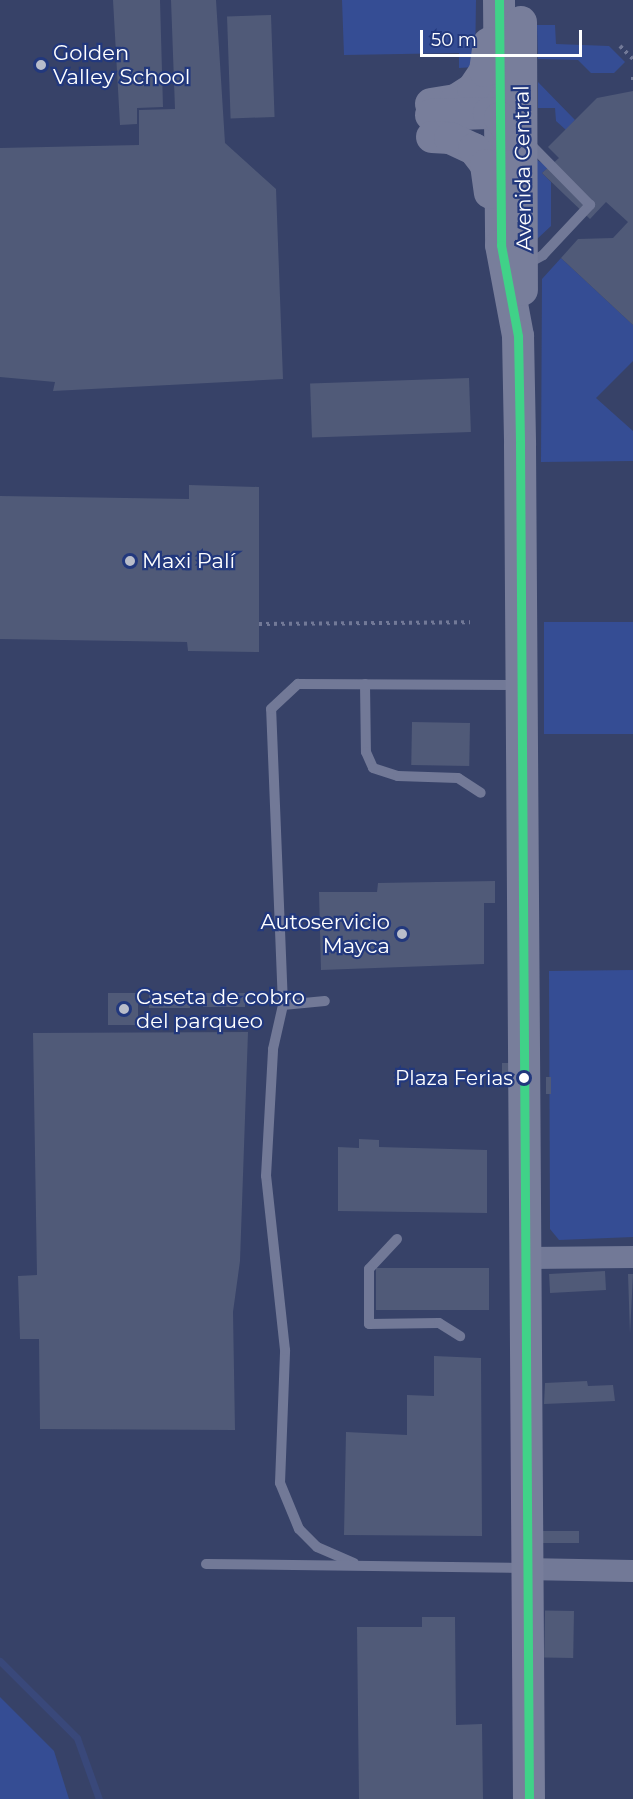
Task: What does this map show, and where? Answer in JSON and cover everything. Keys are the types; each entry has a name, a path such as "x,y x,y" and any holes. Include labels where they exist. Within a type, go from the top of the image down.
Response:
{"street":[{"path":"431,121 480,81 489,50 489,0"},
{"name":"Avenida Central","path":"499,0 500,118 512,192"},
{"path":"431,121 489,124 500,118 511,98 510,0"},
{"name":"Avenida Central","path":"520,0 523,138 501,245 517,279 524,685 528,1258 525,1569 529,1799"},
{"path":"431,121 466,145 486,165 491,239 517,279"},
{"path":"528,1258 633,1257"},
{"path":"525,1569 633,1571"}],"lane":[{"path":"517,279 590,206 523,138"},
{"path":"354,1563 317,1547 299,1528 280,1483 285,1350 266,1176 273,1049 283,1005 271,709 298,684 524,685"},
{"path":"365,684 366,752 374,768 398,776 458,778 481,793"},
{"path":"283,1005 325,1001"},
{"path":"397,1239 369,1269 369,1324 439,1323 460,1336"},
{"path":"206,1564 354,1563 525,1569"}],"path":[{"path":"620,46 633,59"},
{"path":"633,77 633,82"},
{"path":"259,624 470,622"}],"shaded area":[{"path":"342,0 476,0 475,67 459,68 459,53 344,55"},
{"path":"537,25 555,25 556,44 609,46 625,62 614,73 591,73 578,60 538,59"},
{"path":"538,82 575,120 566,130 556,121 555,108 538,108"},
{"path":"537,160 549,167 542,173 551,182 551,226 536,240"},
{"path":"561,258 633,325 633,361 596,398 633,431 633,461 541,462 542,279"},
{"path":"544,622 633,622 633,734 544,734"},
{"path":"633,970 633,1237 559,1240 550,1229 549,971"},
{"path":"0,1697 54,1751 69,1799 0,1799"}],"building":[{"path":"113,0 160,0 163,107 137,108 137,124 120,125"},
{"path":"171,0 216,0 225,143 276,189 283,379 53,391 55,382 0,377 0,148 139,145 139,110 175,109"},
{"path":"271,15 275,117 231,118 227,17"},
{"path":"633,91 633,325 561,258 578,239 613,238 628,222 606,202 590,219 542,173 559,158 548,147 597,98"},
{"path":"469,378 471,432 312,438 310,384"},
{"name":"Maxi Palí","path":"189,485 259,487 259,652 188,651 187,642 0,639 0,496 189,499"},
{"path":"412,722 470,723 469,766 411,765"},
{"name":"Autoservicio Mayca","path":"495,881 495,903 484,903 484,964 321,970 319,892 377,892 378,883"},
{"name":"Caseta de cobro del parqueo","path":"108,993 138,993 138,1025 108,1025"},
{"path":"149,993 190,993 190,1008 149,1008"},
{"path":"203,993 245,993 245,1007 203,1007"},
{"path":"248,1032 240,1261 233,1312 235,1430 40,1429 39,1339 20,1339 18,1276 37,1275 33,1033"},
{"name":"Plaza Ferias","path":"502,1063 511,1063 511,1079 502,1079"},
{"path":"546,1077 551,1077 551,1094 546,1094"},
{"path":"359,1139 379,1140 379,1147 487,1150 487,1213 338,1211 338,1147 359,1148"},
{"path":"376,1268 489,1268 489,1310 376,1310"},
{"path":"605,1271 606,1290 550,1293 549,1274"},
{"path":"628,1274 633,1274 630,1334"},
{"path":"434,1356 481,1358 482,1536 344,1535 346,1432 407,1435 407,1395 434,1396"},
{"path":"587,1381 588,1386 613,1385 615,1401 544,1404 545,1383"},
{"path":"540,1531 579,1531 579,1543 540,1543"},
{"path":"545,1610 574,1611 573,1658 544,1657"},
{"path":"422,1617 455,1617 456,1725 482,1724 483,1799 359,1799 357,1627 422,1627"}],"waterway":[{"path":"0,1661 77,1738 99,1799"}],"transit line":[{"path":"499,0 501,245 518,336 520,445 529,1799"}],"place":[{"name":"Golden Valley School","path":"41,65"},
{"name":"Maxi Palí","path":"130,561"},
{"name":"Autoservicio Mayca","path":"402,934"},
{"name":"Caseta de cobro del parqueo","path":"124,1009"},
{"name":"Plaza Ferias","path":"524,1078"}]}
